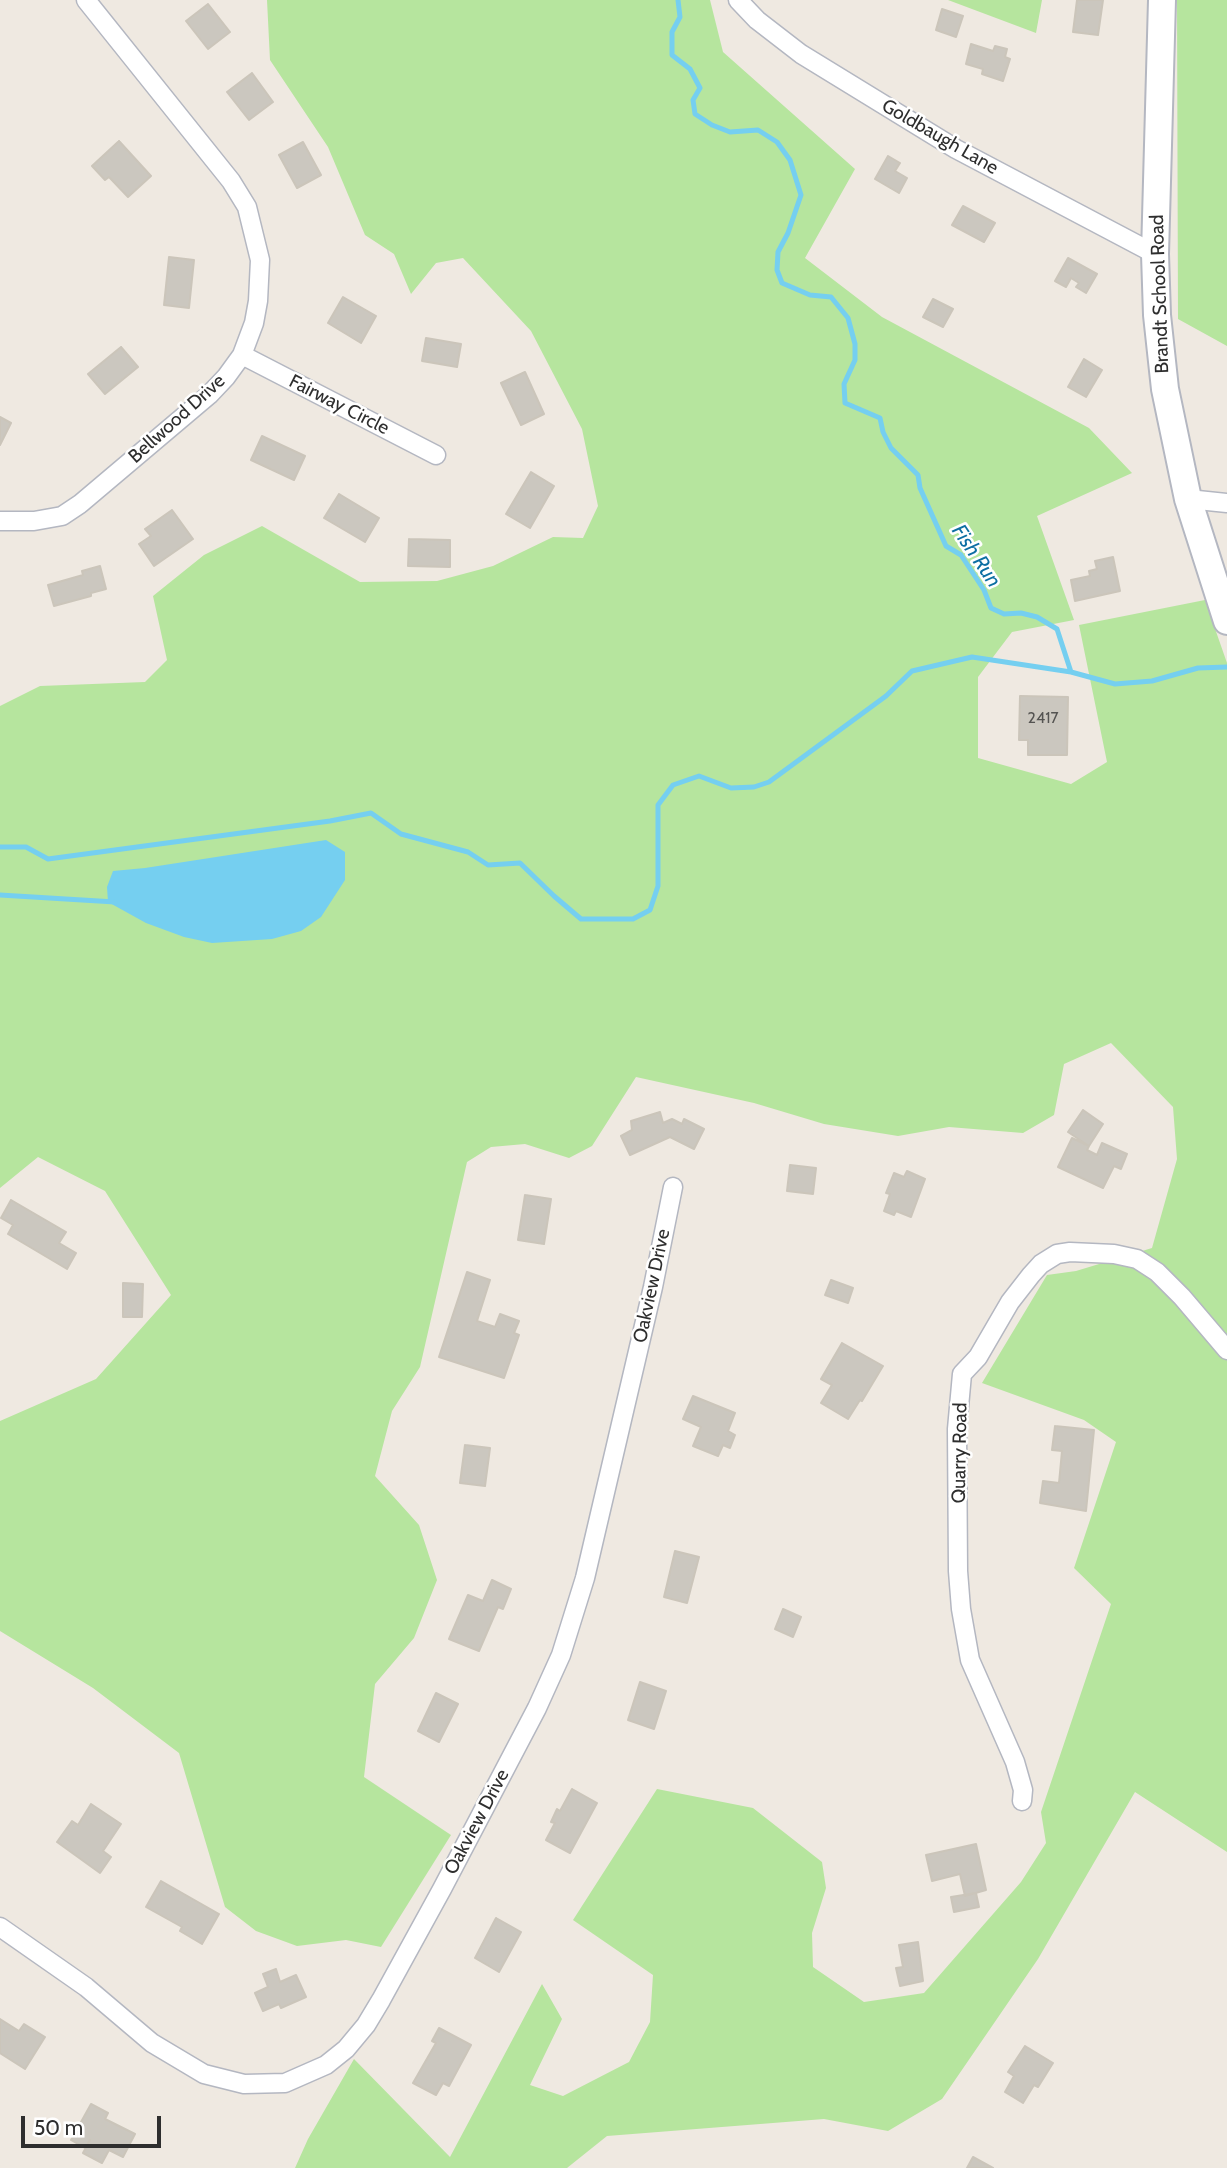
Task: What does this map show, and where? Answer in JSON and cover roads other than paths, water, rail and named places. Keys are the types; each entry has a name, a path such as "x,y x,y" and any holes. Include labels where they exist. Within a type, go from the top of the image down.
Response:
{"street":[{"name":"Bellwood Drive","path":"0,521 34,521 62,516 80,505 226,377 242,355 254,323 261,279 260,260 247,208 231,181 86,0"},
{"name":"Goldbaugh Lane","path":"738,0 757,20 802,54 956,149 1155,254"},
{"name":"Brandt School Road","path":"1162,0 1155,254 1157,315 1165,389 1188,499 1227,621"},
{"name":"Fairway Circle","path":"242,355 436,455"},
{"path":"1188,499 1227,503"},
{"name":"Oakview Drive","path":"0,1927 86,1987 152,2043 204,2074 244,2084 285,2082 326,2065 346,2049 366,2025 418,1933 537,1708 561,1654 585,1578 653,1287 673,1187"},
{"name":"Quarry Road","path":"1022,1801 1023,1790 1015,1762 970,1660 961,1609 958,1571 957,1429 962,1374 978,1357 1010,1302 1031,1275 1057,1254 1069,1252 1114,1254 1137,1259 1157,1272 1182,1297 1227,1350"}],"water":[{"path":"326,840 345,852 345,880 321,917 301,931 272,939 212,943 184,937 146,923 108,902 107,887 113,871"}],"waterway":[{"name":"Fish Run","path":"678,0 680,17 672,32 672,55 690,69 700,88 693,100 695,114 730,132 758,130 777,142 790,160 801,195 788,233 778,252 777,270 782,283 810,295 831,297 848,318 855,344 855,360 844,384 845,403 880,418 891,448 918,475 920,488 946,546 961,555 984,590 991,608 1004,614 1021,613 1037,617 1057,629 1071,672 1115,684 1152,681 1198,668 1227,667"},
{"path":"0,847 26,847 48,859 330,821 371,813 401,834 468,852 488,865 520,863 581,919 633,919 650,910 658,886 658,805 673,785 699,776 731,788 754,787 769,782 886,696 912,671 972,657 1071,672"},
{"path":"0,895 115,902"}]}
